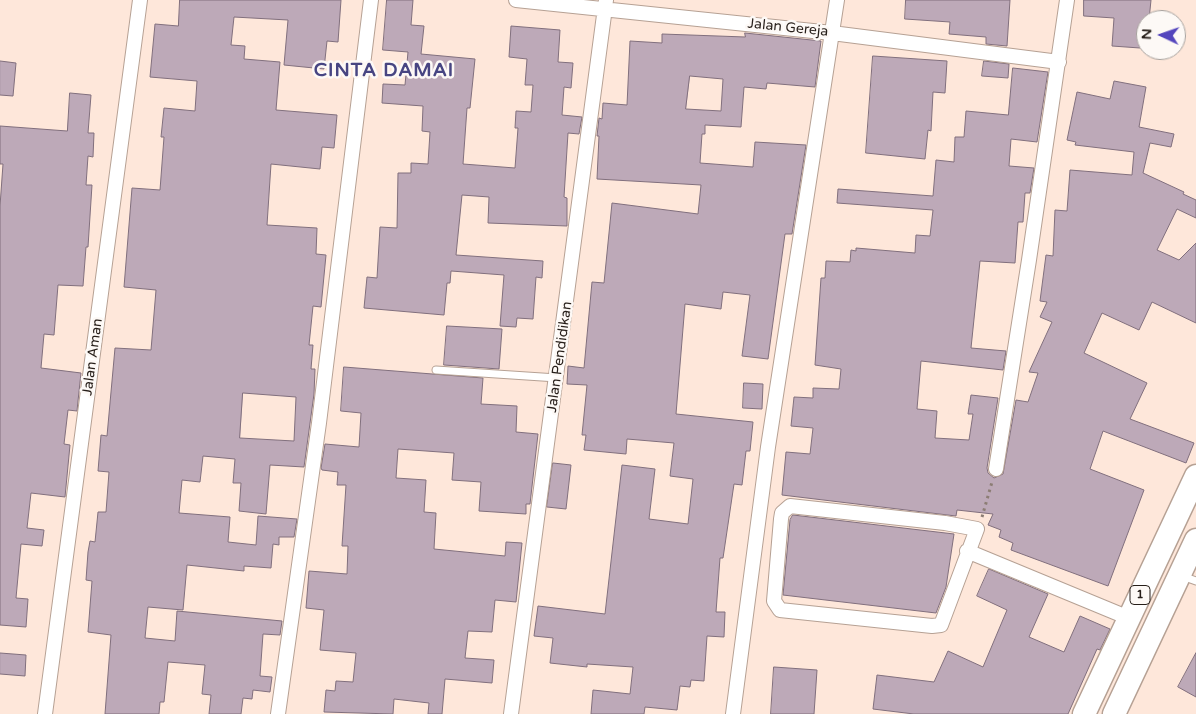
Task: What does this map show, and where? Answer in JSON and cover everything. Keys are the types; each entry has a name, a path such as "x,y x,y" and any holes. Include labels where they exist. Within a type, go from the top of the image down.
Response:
{"highway":[{"name":"1","path":"1084,714 1196,476"},
{"name":"1","path":"1114,714 1188,578 1196,540"}],"street":[{"name":"Jalan Aman","path":"45,714 140,0"},
{"path":"278,714 320,423 371,0"},
{"name":"Jalan Gereja","path":"516,0 606,4 1059,62"},
{"path":"733,714 768,447 837,0"},
{"path":"996,469 1067,0"},
{"name":"Jalan Pendidikan","path":"511,714 606,4"},
{"path":"790,506 945,523 977,529 967,551 943,620 937,626 780,610 774,600 781,519 782,514 790,506"},
{"path":"967,551 1129,618"}],"lane":[{"path":"436,370 557,378"}],"path":[{"path":"977,529 996,469"}],"building":[{"path":"180,0 341,0 338,42 327,41 324,69 284,65 288,20 234,17 231,45 245,46 244,59 280,62 276,110 337,115 334,148 322,147 320,169 271,164 267,225 317,228 316,254 326,255 321,307 313,306 309,345 313,345 311,369 315,369 314,394 304,467 270,465 266,514 239,511 241,483 233,483 235,459 203,456 200,482 182,480 179,513 230,517 228,542 256,545 258,516 297,519 294,537 279,537 279,545 273,544 271,568 244,566 244,571 187,565 183,610 148,607 145,638 175,641 177,611 282,621 280,635 263,634 260,676 272,677 270,692 253,690 252,699 243,698 241,714 209,714 211,695 202,694 205,665 168,662 164,702 160,702 159,714 105,714 111,635 88,632 92,581 86,580 88,552 90,541 95,542 98,512 106,512 109,472 98,471 101,435 107,436 115,348 151,350 156,290 124,287 132,188 160,190 164,137 161,137 164,108 195,111 197,81 150,77 155,24 178,26","holes":["243,393 296,397 294,441 240,438"]},
{"path":"387,0 413,0 411,25 424,26 421,54 475,59 470,108 467,108 463,164 515,168 518,128 515,128 516,111 531,112 533,85 525,85 527,59 509,57 511,26 560,30 558,62 573,63 571,88 564,87 562,115 582,117 579,134 568,133 564,197 567,198 567,226 488,223 489,197 462,195 456,255 543,261 542,278 536,277 533,319 517,318 516,327 500,326 504,275 451,271 450,283 447,283 444,315 364,308 367,277 377,278 380,227 397,228 398,173 411,173 411,163 428,164 430,132 422,131 423,106 382,103 383,84 405,85 408,52 383,50"},
{"path":"906,0 1010,0 1007,46 986,44 986,37 949,34 950,22 905,19"},
{"path":"1084,0 1151,0 1150,10 1136,10 1136,48 1112,46 1114,18 1084,16"},
{"path":"745,33 821,41 815,87 767,83 766,89 744,87 741,127 705,125 705,134 702,134 700,163 753,167 755,142 806,145 792,234 785,234 768,359 742,356 750,295 723,292 721,309 685,304 676,414 753,422 750,451 746,451 742,485 734,484 723,558 720,558 716,612 725,612 724,637 707,636 704,681 691,680 690,687 680,686 677,710 645,707 644,714 591,714 593,690 630,694 633,667 587,664 587,667 550,663 553,638 534,636 538,606 605,614 622,465 655,469 649,519 688,524 693,479 670,476 674,443 627,439 626,454 584,450 586,435 582,435 587,385 567,384 568,366 584,368 592,282 604,283 612,203 698,214 701,185 597,179 599,118 602,119 603,103 627,105 630,41 662,43 662,34 745,37","holes":["690,76 723,79 721,111 686,109"]},
{"path":"873,56 947,61 945,93 933,92 931,131 928,130 925,159 866,153"},
{"path":"0,61 16,63 13,96 0,95"},
{"path":"984,61 1009,64 1008,78 982,76"},
{"path":"1013,68 1048,72 1037,142 1011,139 1009,166 1034,168 1030,193 1025,193 1023,222 1018,222 1015,263 980,261 971,348 1006,351 1003,370 921,361 917,409 937,411 935,438 969,440 973,414 968,414 971,395 998,398 987,468 988,473 994,478 1003,474 1016,400 1028,402 1038,373 1029,372 1052,322 1040,317 1047,302 1040,301 1046,255 1053,256 1055,210 1067,211 1070,170 1132,175 1134,152 1075,145 1076,142 1067,140 1077,92 1110,99 1114,81 1146,87 1139,127 1174,134 1171,147 1150,143 1143,173 1184,192 1183,194 1196,200 1196,218 1177,209 1157,250 1179,260 1196,243 1196,323 1152,302 1139,330 1102,313 1084,353 1147,383 1130,419 1194,443 1186,463 1103,431 1090,469 1144,490 1108,586 1011,550 1013,543 999,537 1001,530 988,525 993,514 957,510 956,516 782,495 786,452 810,454 813,428 791,426 794,397 813,398 813,388 839,389 841,369 815,365 821,278 825,278 826,261 850,262 851,250 856,251 856,248 915,253 916,235 930,236 933,210 837,203 838,189 933,196 936,160 954,162 955,137 964,137 966,111 1008,115"},
{"path":"70,93 91,95 88,133 94,133 93,157 88,156 86,185 92,185 88,247 86,247 83,286 58,285 54,335 44,334 41,368 81,373 77,411 68,410 64,444 70,445 65,497 31,493 27,528 44,530 42,546 21,544 16,598 28,599 26,627 0,625 0,206 3,164 0,164 0,126 67,131"},
{"path":"447,326 502,329 499,369 444,365"},
{"path":"344,367 483,378 481,404 517,406 516,432 538,434 530,504 526,504 526,514 479,511 481,482 452,480 454,453 398,449 396,478 426,480 424,512 436,513 434,549 505,556 506,542 522,543 516,602 495,600 492,632 468,631 465,658 494,660 492,683 445,679 442,714 428,714 429,703 394,699 393,714 324,712 326,690 335,691 336,681 353,682 356,653 320,650 324,610 306,608 309,571 347,574 348,546 342,546 346,485 337,485 338,472 322,470 321,468 325,444 359,447 361,413 341,411"},
{"path":"744,383 763,384 762,409 743,408"},
{"path":"553,463 571,465 566,509 547,507"},
{"path":"793,515 954,534 946,587 936,613 783,595 790,520"},
{"path":"989,569 1048,594 1029,637 1064,652 1080,616 1110,629 1100,650 1097,649 1068,714 914,714 873,709 877,675 934,682 948,651 983,667 1007,610 977,596"},
{"path":"0,653 26,655 25,676 0,674"},
{"path":"1196,653 1196,697 1178,687"},
{"path":"774,667 817,670 814,714 771,714"}],"district":[{"name":"CINTA DAMAI","path":"384,71"}]}
